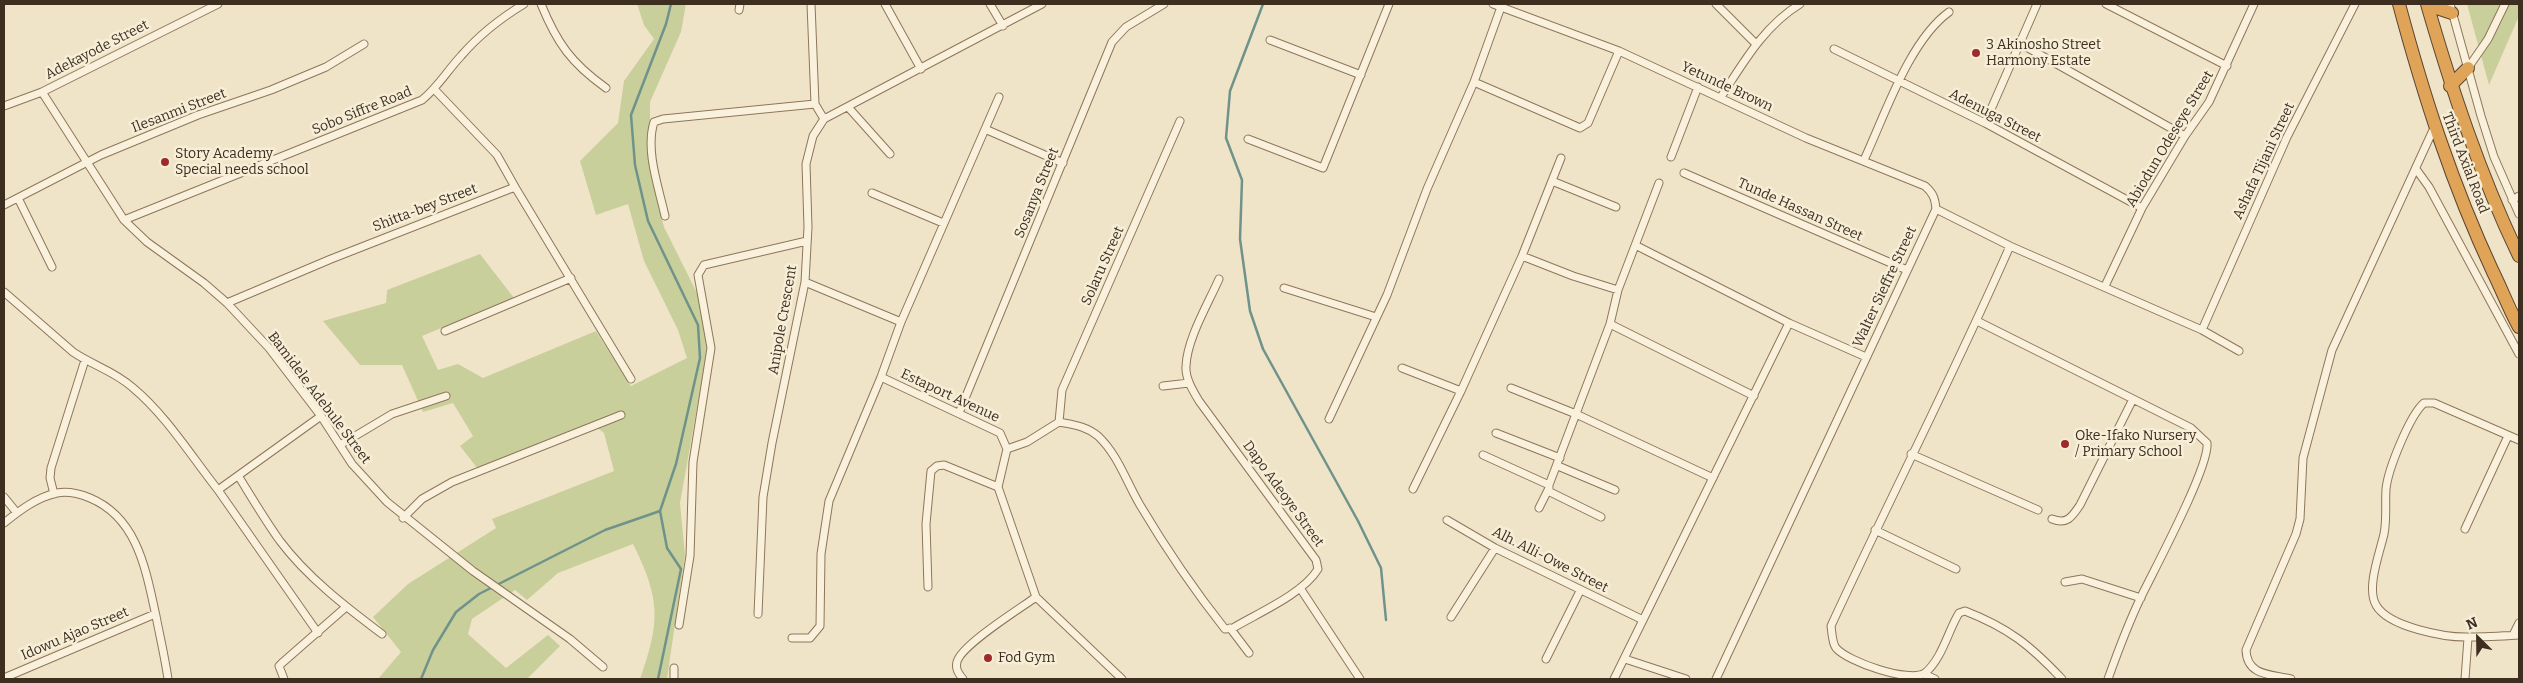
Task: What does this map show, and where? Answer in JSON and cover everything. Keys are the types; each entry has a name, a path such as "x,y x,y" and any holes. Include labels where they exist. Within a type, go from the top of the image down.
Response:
{"highway":[{"name":"Third Axial Road","path":"2398,4 2434,128 2478,239 2519,326"},
{"name":"Third Axial Road","path":"2427,4 2450,86 2499,213 2519,256"},
{"path":"2427,4 2451,8"},
{"path":"2450,86 2468,68"}],"street":[{"name":"Adekayode Street","path":"42,92 215,4"},
{"name":"Sobo Siffre Road","path":"124,220 400,111 422,100 435,90 460,56 480,36 524,4"},
{"path":"541,4 564,49 580,69 606,88"},
{"path":"811,4 815,104 824,119 1042,4"},
{"path":"885,4 921,69"},
{"path":"990,4 1003,26"},
{"name":"Sosanya Street","path":"959,413 1112,42 1126,27 1164,4"},
{"path":"1248,139 1323,168 1390,4"},
{"name":"Yetunde Brown","path":"1493,4 1619,51 1806,138 1925,186 1935,199 1936,209"},
{"path":"1716,4 1756,44"},
{"path":"1721,97 1756,44 1786,12 1800,4"},
{"path":"1985,123 2037,4"},
{"path":"2106,4 2227,66"},
{"name":"Abiodun Odeseye Street","path":"2105,286 2142,208 2208,102 2227,66 2254,4"},
{"name":"Ashafa Tijani Street","path":"2202,330 2287,137 2355,4"},
{"path":"2468,68 2488,38 2505,4"},
{"path":"1329,419 1376,316 1474,82 1501,7"},
{"path":"2451,8 2494,157 2519,214"},
{"path":"1864,160 1900,82 1925,34 1949,12"},
{"path":"1270,40 1361,75"},
{"name":"Ilesanmi Street","path":"4,205 88,162 198,114 271,90 326,67 364,44"},
{"path":"2021,44 2186,136"},
{"name":"Adenuga Street","path":"1834,49 1985,123 2142,208"},
{"path":"1474,82 1580,128 1588,123 1619,51"},
{"path":"1671,158 1698,87"},
{"path":"435,90 497,155 630,379"},
{"path":"4,106 42,92"},
{"name":"Bamidele Adebule Street","path":"42,92 124,220 148,242 204,282 227,303 269,348 321,416 370,485 404,518 473,571 570,639 603,667"},
{"name":"Estaport Avenue","path":"999,97 901,322 881,377 1000,433 1007,449"},
{"path":"665,216 655,171 651,132 654,122 663,119 815,104"},
{"path":"848,107 890,154"},
{"name":"Anipole Crescent","path":"758,614 763,497 772,443 805,282 808,227 806,164 812,136 824,119"},
{"name":"Solaru Street","path":"1059,422 1062,390 1180,121"},
{"path":"2291,679 2253,670 2246,661 2246,650 2296,534 2300,519 2303,458 2313,414 2332,350 2434,128"},
{"path":"985,129 1063,163"},
{"path":"1413,489 1461,391 1522,256 1561,158"},
{"path":"2416,169 2429,187 2519,354"},
{"name":"Tunde Hassan Street","path":"1684,173 1907,270"},
{"path":"1552,181 1616,207"},
{"path":"1539,508 1558,466 1610,324 1618,290 1637,246 1659,183"},
{"name":"Shitta-bey Street","path":"227,303 330,259 515,186"},
{"path":"872,193 943,223"},
{"path":"2512,200 2519,196"},
{"path":"18,198 52,267"},
{"path":"1936,209 2010,246 2202,330 2239,351"},
{"name":"Walter Sieffre Street","path":"1716,679 1936,209"},
{"path":"679,625 690,556 693,462 710,348 698,275 704,265 807,241"},
{"path":"1637,246 1789,323 1866,358"},
{"path":"2010,246 1977,321 1911,454 1831,626 1835,646 1846,657 1888,673 1909,678 1924,674 1936,659 1962,610 1990,620 2033,648 2062,679"},
{"path":"1522,256 1618,290"},
{"path":"446,332 571,278"},
{"name":"Dapo Adeoye Street","path":"1219,279 1190,345 1186,366 1189,383 1199,402 1316,560 1318,569 1300,588 1230,628"},
{"path":"805,282 901,322"},
{"path":"1284,288 1376,316"},
{"path":"4,292 59,341 85,360 108,370 133,387 163,420 218,490 318,633"},
{"path":"1977,321 2191,428 2203,437 2207,443 2208,450 2193,488 2121,640 2108,679"},
{"path":"1614,679 1789,323"},
{"path":"1610,324 1754,396"},
{"path":"54,494 50,478 52,468 85,360"},
{"path":"1402,368 1461,391"},
{"path":"792,638 810,638 820,626 821,554 829,501 881,377"},
{"path":"1163,386 1189,383"},
{"path":"1511,388 1576,414 1713,478"},
{"path":"340,445 392,414 446,396"},
{"path":"2052,519 2060,522 2070,519 2080,505 2133,399"},
{"path":"2519,440 2434,404 2424,403 2416,410 2402,438 2386,487 2386,522 2372,583 2375,604 2392,620 2428,632 2468,638 2516,635 2519,623"},
{"path":"404,518 422,499 452,482 621,415"},
{"path":"218,490 321,416"},
{"path":"1122,679 1036,597 998,487 1007,449 1028,442 1059,422 1083,426 1097,436 1114,456 1161,538 1225,629 1230,628 1248,653"},
{"path":"1496,433 1560,458"},
{"path":"2465,529 2508,436"},
{"path":"1911,454 2038,510"},
{"path":"1483,455 1601,517"},
{"path":"928,587 926,524 932,471 937,466 944,465 998,487"},
{"path":"1558,466 1615,490"},
{"path":"238,477 281,542 297,561 346,607 382,634"},
{"path":"4,523 38,500 66,492 87,496 115,513 126,527 142,555 151,586 168,679"},
{"path":"4,497 17,513"},
{"name":"Alh. Alli-Owe Street","path":"1447,520 1495,548 1643,620"},
{"path":"1875,530 1956,568"},
{"path":"1451,618 1495,548"},
{"path":"2065,582 2082,579 2141,598"},
{"path":"1300,588 1360,679"},
{"path":"1546,659 1580,591"},
{"path":"963,679 958,672 956,663 960,654 996,624 1036,597"},
{"path":"284,679 279,666 346,607"},
{"name":"Idowu Ajao Street","path":"4,678 155,614"},
{"path":"2465,679 2468,638"},
{"path":"1625,659 1686,679"},
{"path":"674,668 674,679"},
{"path":"1924,674 1936,679"}],"green space":[{"path":"637,4 686,4 681,32 650,102 650,172 664,227 703,305 709,340 680,503 685,555 667,679 640,679 651,642 654,611 649,581 633,544 558,573 527,600 515,590 472,619 468,634 506,668 548,635 560,646 527,679 378,679 401,652 373,617 408,584 496,528 492,519 614,471 604,433 591,423 478,469 460,446 473,436 453,403 423,412 402,365 360,365 323,321 386,303 387,290 480,254 514,298 422,336 438,370 458,364 483,378 596,331 631,386 687,358 678,330 644,261 628,204 596,215 580,161 618,123 624,81 654,39 644,25"},
{"path":"2467,4 2519,4 2519,16 2489,85"}],"waterway":[{"path":"658,679 681,569 667,548 660,511 676,464 700,358 698,325 648,221 635,165 631,115 666,24 671,4"},
{"path":"1263,4 1230,91 1226,138 1242,180 1240,239 1250,311 1263,349 1358,521 1381,568 1386,620"},
{"path":"421,679 433,650 456,612 479,594 605,530 660,511"}],"place":[{"name":"3 Akinosho Street Harmony Estate","path":"1976,53"},
{"name":"Story Academy Special needs school","path":"165,162"},
{"name":"Oke-Ifako Nursery / Primary School","path":"2065,444"},
{"name":"Fod Gym","path":"988,658"}]}
